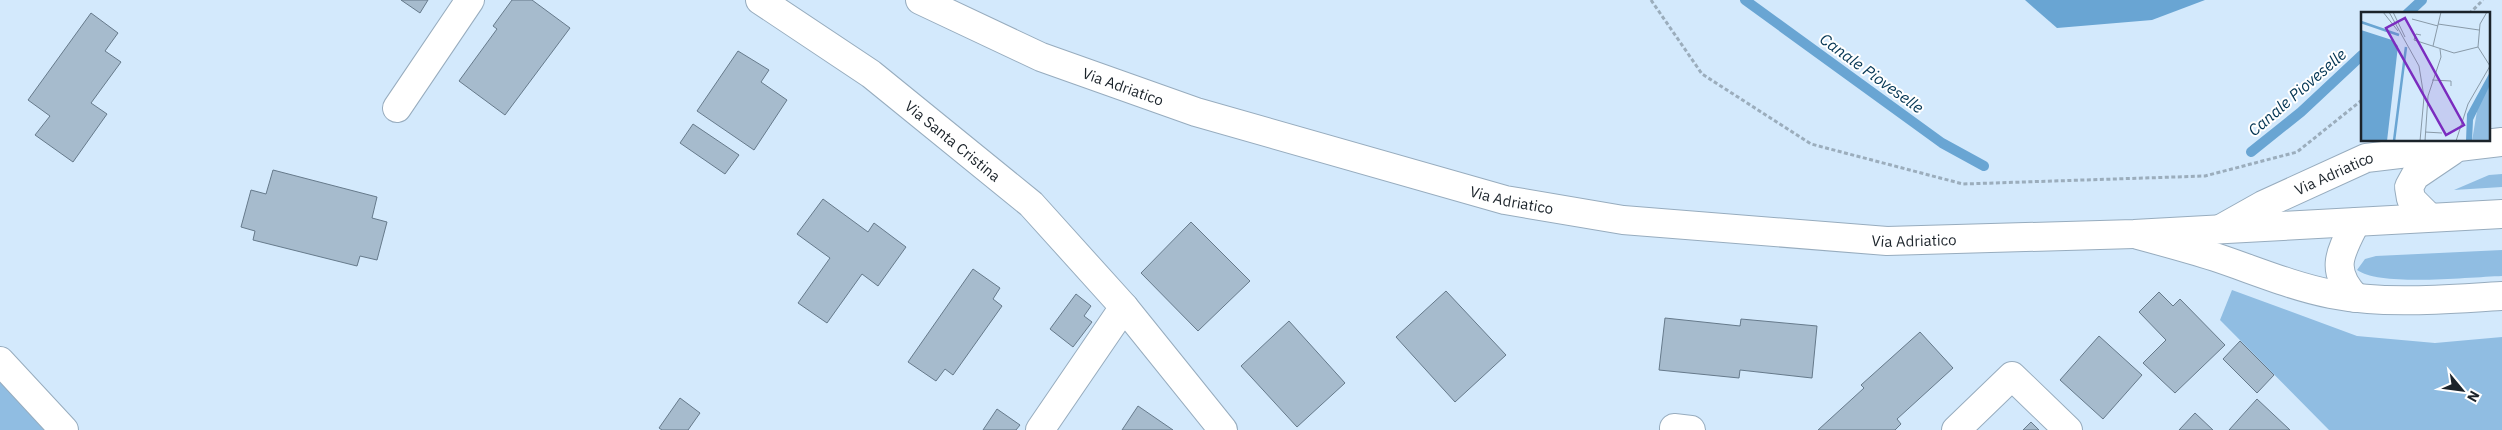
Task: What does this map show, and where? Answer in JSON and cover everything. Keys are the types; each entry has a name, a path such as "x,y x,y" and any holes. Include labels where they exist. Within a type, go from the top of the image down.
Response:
{"street":[{"path":"397,108 470,0"},
{"name":"Via Santa Cristina","path":"760,0 871,74 1030,204 1124,307 1223,430"},
{"name":"Via Adriatico","path":"920,0 1041,57 1196,112 1505,200 1623,220 1887,241 2134,234 2502,214"},
{"name":"Via Adriatico","path":"2222,228 2263,205 2366,158 2502,142"},
{"name":"Via Adriatico","path":"2429,217 2411,199 2409,187 2416,176 2456,148"},
{"path":"2356,222 2341,251 2339,271 2344,286 2356,298"},
{"name":"Via Adriatico","path":"2134,234 2214,257 2292,284 2356,298 2432,300 2502,296"},
{"path":"1040,430 1124,307"},
{"path":"0,361 64,430"},
{"path":"1956,430 2012,376 2068,430"}],"path":[{"path":"1651,0 1702,74 1811,144 1963,184 2205,176 2297,152 2361,101"},
{"path":"2471,12 2483,0"}],"shaded area":[{"path":"2025,0 2205,0 2152,20 2057,28"},
{"path":"2502,174 2502,187 2454,190 2489,175"},
{"path":"2502,250 2502,276 2405,280 2369,275 2357,270 2365,259 2376,256"},
{"path":"2232,290 2357,336 2435,343 2502,337 2502,430 2329,430 2220,320"},
{"path":"0,361 64,430 0,430"}],"building":[{"path":"401,0 428,0 420,13"},
{"path":"512,0 532,0 570,28 505,115 459,81 497,29 493,26"},
{"path":"91,13 118,33 105,51 121,62 91,103 107,114 73,162 35,135 50,116 28,100"},
{"path":"738,51 769,70 761,82 787,100 754,150 697,111"},
{"path":"693,124 739,155 725,174 680,143"},
{"path":"273,170 377,197 372,218 387,222 377,260 360,256 357,266 253,240 255,231 241,227 251,190 266,194"},
{"path":"823,199 868,232 874,223 906,247 878,286 862,274 827,323 798,303 830,258 797,234"},
{"path":"1191,222 1250,281 1198,331 1141,273"},
{"path":"973,269 1000,288 993,299 1002,306 953,375 945,369 936,381 908,362"},
{"path":"1446,291 1506,355 1455,402 1396,337"},
{"path":"2159,292 2173,306 2180,299 2225,345 2175,393 2143,363 2166,340 2139,312"},
{"path":"1076,294 1091,306 1084,316 1092,322 1073,347 1050,329"},
{"path":"1665,318 1740,326 1741,319 1817,326 1812,378 1740,370 1739,378 1659,370"},
{"path":"1289,321 1345,383 1297,427 1241,366"},
{"path":"1920,332 1953,368 1897,419 1901,424 1895,430 1818,430 1864,388 1861,385"},
{"path":"2099,336 2142,375 2103,419 2060,380"},
{"path":"2240,341 2274,375 2257,393 2223,359"},
{"path":"680,398 700,413 688,430 662,430 659,428"},
{"path":"2257,399 2290,430 2229,430"},
{"path":"1138,406 1173,430 1122,430"},
{"path":"997,409 1020,425 1016,430 983,430"},
{"path":"2195,413 2213,430 2179,430"},
{"path":"2031,422 2039,430 2023,430"}],"waterway":[{"name":"Canale Pioveselle","path":"1745,0 1942,143 1984,166"},
{"name":"Canale Pioveselle","path":"2409,12 2422,0"},
{"name":"Canale Pioveselle","path":"2251,152 2301,112 2361,56"}]}
